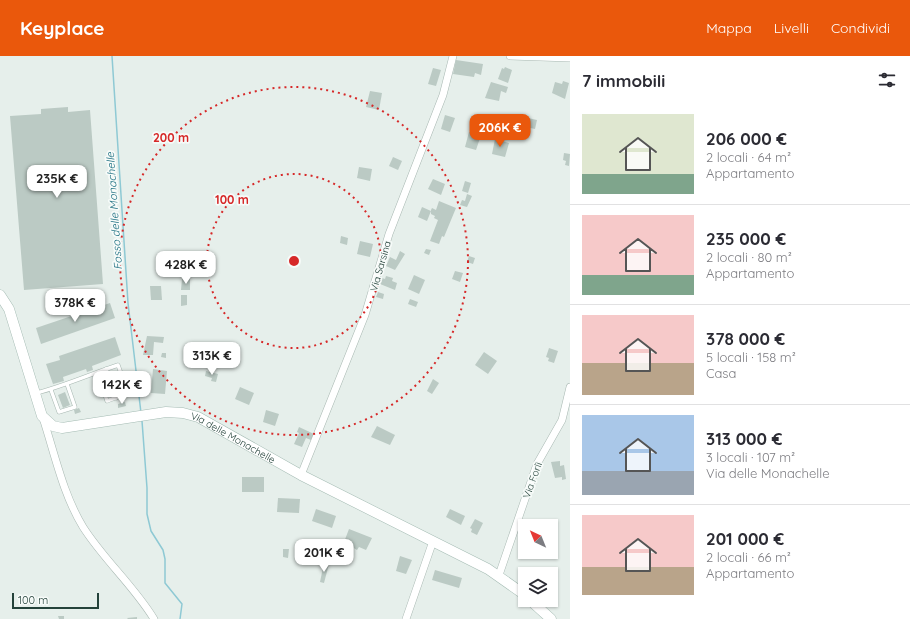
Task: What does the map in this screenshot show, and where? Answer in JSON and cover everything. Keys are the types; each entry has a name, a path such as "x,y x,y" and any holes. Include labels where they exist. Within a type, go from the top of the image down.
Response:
{"street":[{"name":"Via Sarsina","path":"301,475 365,315 389,234 443,95 453,56"},
{"path":"510,56 570,58"},
{"path":"0,295 9,309 66,492 80,522 154,619"},
{"name":"Via Forlì","path":"499,575 537,464 562,420 570,387"},
{"name":"Via delle Monachelle","path":"42,416 53,426 68,428 145,415 173,412 198,417 301,475 499,575 518,590"},
{"path":"53,448 52,439 54,432 59,429 68,428"},
{"path":"406,619 433,541"},
{"path":"538,607 551,619"}],"lane":[{"path":"35,394 51,390 67,384 98,372 106,369 118,365 128,393 107,401 98,372"},
{"path":"106,369 116,398"},
{"path":"51,390 59,412 75,407 67,384"}],"building":[{"path":"456,60 483,64 481,75 475,73 474,77 453,74"},
{"path":"505,67 512,70 508,83 498,79 502,68 504,69"},
{"path":"433,68 441,70 436,86 428,84"},
{"path":"563,81 569,83 565,99 552,93 555,82 562,84"},
{"path":"491,82 508,87 506,93 501,91 499,101 485,98"},
{"path":"370,91 382,93 379,110 366,107"},
{"path":"68,107 68,112 90,110 103,284 24,290 10,116 41,114 41,109"},
{"path":"445,115 455,118 450,132 441,129"},
{"path":"528,118 537,120 535,129 526,127"},
{"path":"469,132 475,134 475,137 480,138 476,150 465,147"},
{"path":"495,139 509,143 505,157 492,154"},
{"path":"564,153 570,154 569,166 565,165 566,161 563,160"},
{"path":"393,157 402,161 398,170 389,166"},
{"path":"359,167 372,169 370,181 357,178"},
{"path":"433,179 445,184 441,195 428,189"},
{"path":"465,181 471,183 468,193 462,191"},
{"path":"467,194 472,196 467,207 460,205 462,200 465,201"},
{"path":"439,201 456,208 444,237 442,236 439,244 430,241 438,220 431,214 431,210 432,208 436,210"},
{"path":"422,207 431,211 427,221 418,217"},
{"path":"341,236 348,238 347,245 340,243"},
{"path":"360,241 373,244 370,257 357,254"},
{"path":"426,249 431,250 429,255 424,253"},
{"path":"400,251 405,254 395,270 386,266 390,257 396,260"},
{"path":"469,256 475,258 473,264 467,262"},
{"path":"455,271 463,273 460,282 452,279"},
{"path":"414,275 425,280 419,294 408,289"},
{"path":"386,276 393,278 392,281 397,283 395,290 380,284 382,278 385,279"},
{"path":"182,279 190,279 190,290 181,290"},
{"path":"150,286 161,286 162,300 151,300"},
{"path":"378,292 384,294 383,299 376,297"},
{"path":"181,295 187,295 187,305 181,306"},
{"path":"410,299 418,302 416,307 408,304"},
{"path":"110,303 115,318 41,344 36,328"},
{"path":"147,336 164,337 163,343 154,342 153,355 143,355"},
{"path":"115,337 121,355 92,366 93,370 87,372 86,369 63,377 64,381 53,384 46,364 60,360 59,356"},
{"path":"549,348 558,351 554,363 548,361 549,358 546,357"},
{"path":"219,350 219,355 223,355 224,362 214,366 212,351"},
{"path":"484,352 497,361 488,374 475,365"},
{"path":"162,353 166,353 166,358 161,357"},
{"path":"153,369 167,371 165,394 151,393"},
{"path":"206,371 218,374 216,382 211,381 212,378 205,376"},
{"path":"433,379 439,383 432,394 427,391"},
{"path":"240,387 254,393 249,405 235,399"},
{"path":"65,392 70,405 63,408 58,395"},
{"path":"125,402 126,406 118,408 118,404"},
{"path":"79,408 81,412 75,414 74,410"},
{"path":"266,410 279,414 275,426 263,422"},
{"path":"377,426 395,435 390,445 371,437"},
{"path":"299,427 314,434 311,440 306,438 302,447 294,444 299,433 297,432"},
{"path":"560,461 560,466 564,465 566,479 562,480 562,477 555,478 551,462"},
{"path":"242,477 264,477 264,492 242,492"},
{"path":"278,498 300,499 299,513 277,512"},
{"path":"316,509 336,516 332,528 312,521"},
{"path":"450,509 465,516 461,525 446,517"},
{"path":"475,519 483,523 477,535 471,532 472,529 470,528"},
{"path":"349,529 372,538 366,550 359,547 357,550 344,542"},
{"path":"283,549 289,549 288,558 283,557"},
{"path":"400,556 412,560 406,574 396,571"},
{"path":"324,563 329,564 324,583 320,582"},
{"path":"435,570 462,578 459,588 432,580"},
{"path":"58,616 64,616 64,619 59,619"},
{"path":"137,617 137,619 127,618"}],"waterway":[{"name":"Fosso delle Monachelle","path":"112,56 128,303 141,413"},
{"name":"Fosso delle Monachelle","path":"142,421 147,488 147,514 151,531 163,550 165,559 165,583 182,604 180,619"}]}
